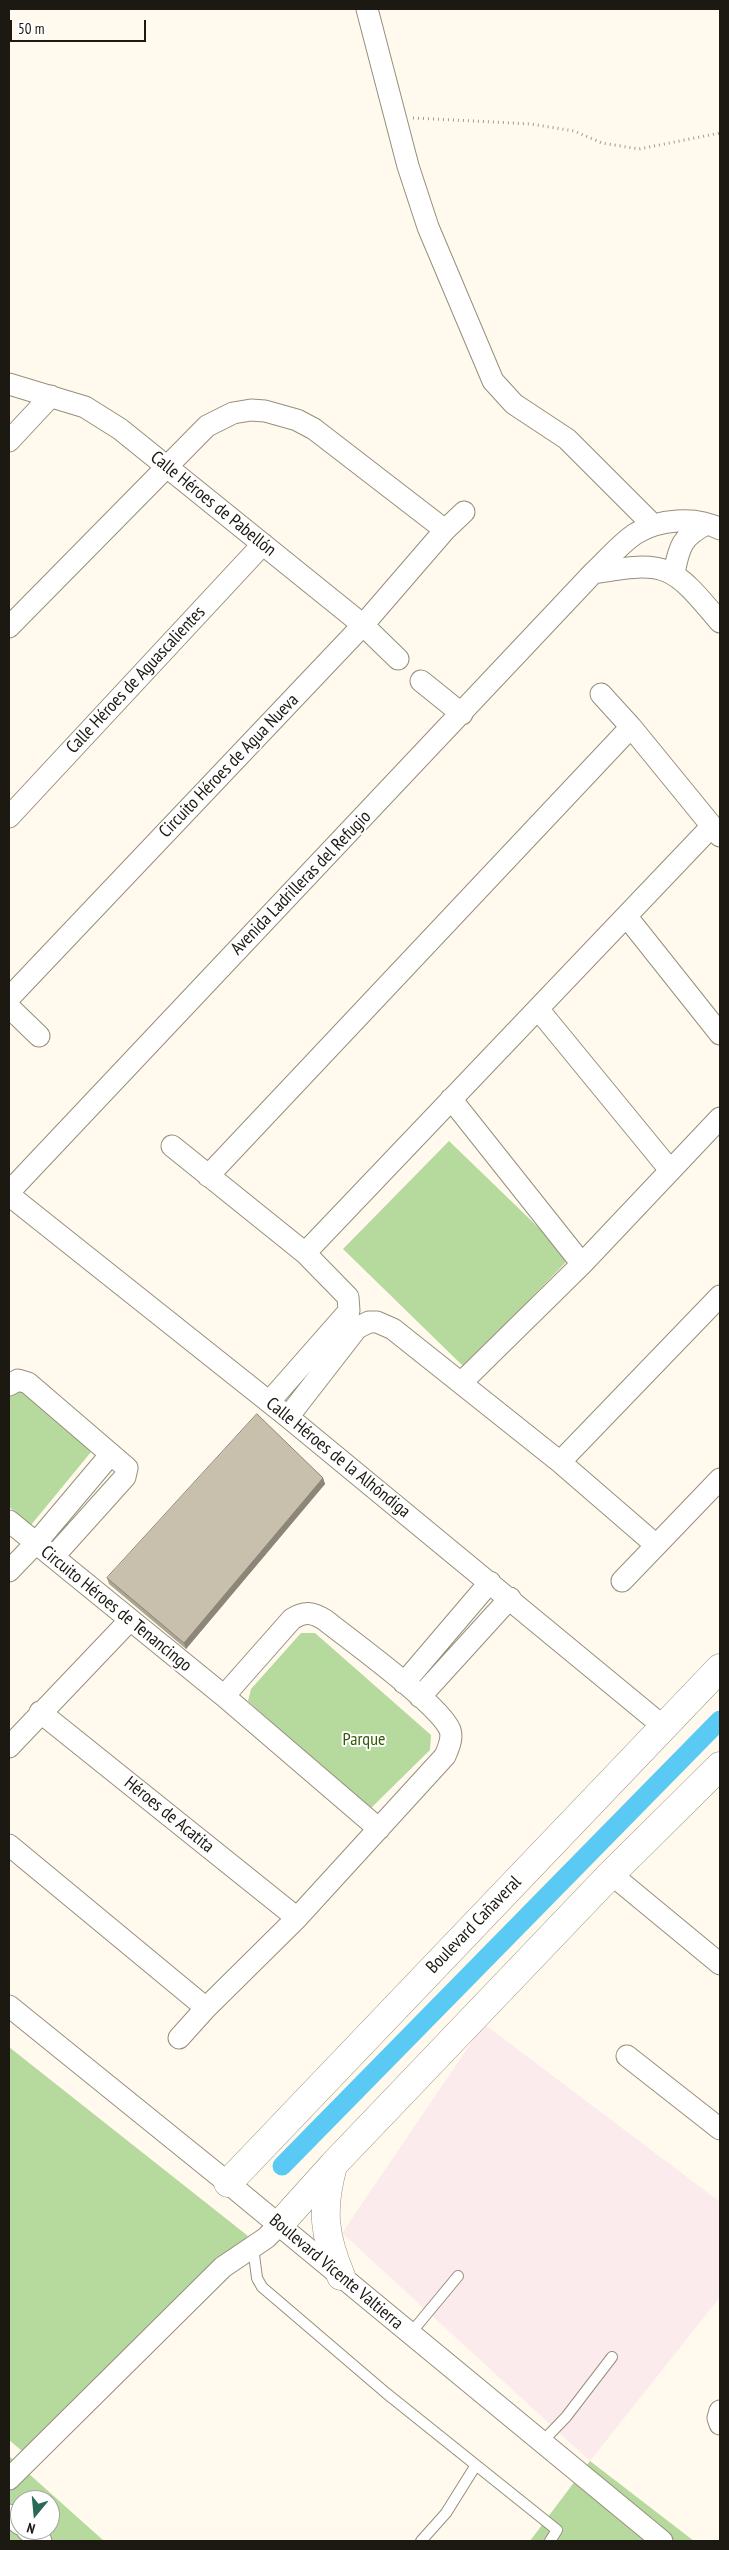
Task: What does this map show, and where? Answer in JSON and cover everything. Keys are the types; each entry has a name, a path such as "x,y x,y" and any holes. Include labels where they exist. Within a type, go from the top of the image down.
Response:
{"street":[{"path":"367,9 408,166 428,227 493,381 514,404 567,439 653,525 688,521 714,526"},
{"name":"Calle Héroes de Pabellón","path":"9,384 85,407 103,416 363,625 398,659"},
{"path":"9,441 51,396"},
{"path":"12,616 207,426 233,413 251,410 274,413 314,429 445,530"},
{"name":"Circuito Héroes de Agua Nueva","path":"9,998 363,625 445,530 464,512"},
{"name":"Avenida Ladrilleras del Refugio","path":"9,1193 593,574 634,534 653,525"},
{"path":"674,573 680,548 685,539 692,531 714,526"},
{"name":"Calle Héroes de Aguascalientes","path":"9,817 263,544"},
{"path":"593,574 636,566 658,568 674,573 690,585 720,622"},
{"path":"421,681 462,714"},
{"path":"305,1253 451,1098 627,917 716,831 631,727 601,694"},
{"path":"208,1176 631,727"},
{"path":"627,917 720,1034"},
{"path":"9,1006 39,1036"},
{"path":"538,1009 670,1170"},
{"path":"451,1098 582,1264"},
{"path":"462,1382 582,1264 720,1118"},
{"path":"172,1146 305,1253 348,1297 349,1311 269,1402"},
{"name":"Calle Héroes de la Alhóndiga","path":"9,1193 288,1417 510,1598 664,1727"},
{"path":"560,1462 720,1296"},
{"path":"288,1417 357,1328 369,1322 386,1324 462,1382 560,1462 656,1545"},
{"path":"9,1385 18,1380 28,1384 127,1468 127,1474 54,1556"},
{"path":"9,1571 36,1543 111,1454"},
{"path":"622,1582 720,1479"},
{"name":"Circuito Héroes de Tenancingo","path":"9,1521 224,1696 379,1829"},
{"path":"404,1684 490,1582"},
{"path":"420,1697 510,1598"},
{"path":"179,2038 206,2008 297,1918 445,1756 449,1747 450,1731 420,1697 315,1614 305,1612 292,1619 224,1696"},
{"path":"9,1747 40,1712 130,1620"},
{"name":"Boulevard Cañaveral","path":"228,2183 720,1668"},
{"name":"Héroes de Acatita","path":"40,1712 297,1918"},
{"path":"9,2479 209,2279 237,2255 253,2247 279,2225 610,1874 720,1768"},
{"path":"9,1845 206,2008"},
{"path":"610,1874 720,1964"},
{"name":"Boulevard Vicente Valtierra","path":"9,2006 228,2183 662,2541"},
{"path":"627,2056 720,2129"},
{"path":"334,2165 326,2192 324,2221 330,2250 341,2276"},
{"path":"720,2411 718,2418 720,2424"}],"lane":[{"path":"253,2247 257,2278 262,2287 386,2393 557,2530 550,2541"},
{"path":"410,2334 458,2276"},
{"path":"541,2443 566,2417 612,2357"},
{"path":"421,2541 446,2513 476,2465"}],"path":[{"path":"396,117 531,124 574,131 602,142 639,149 720,133"}],"shaded area":[{"path":"484,2024 720,2202 720,2297 590,2461 342,2233"}],"green space":[{"path":"449,1141 570,1258 464,1367 343,1249"},
{"path":"22,1387 81,1437 91,1452 31,1525 9,1507 9,1397"},
{"name":"Parque","path":"301,1633 315,1633 431,1735 430,1750 369,1810 248,1701 251,1689"},
{"path":"9,2047 248,2236 28,2456 9,2440"},
{"path":"9,2456 47,2490 10,2490 10,2540 60,2540 60,2502 104,2541 9,2541"},
{"path":"590,2461 694,2541 530,2541"}],"building":[{"path":"257,1414 323,1478 184,1643 107,1578"}],"waterway":[{"path":"282,2166 720,1720"}]}
